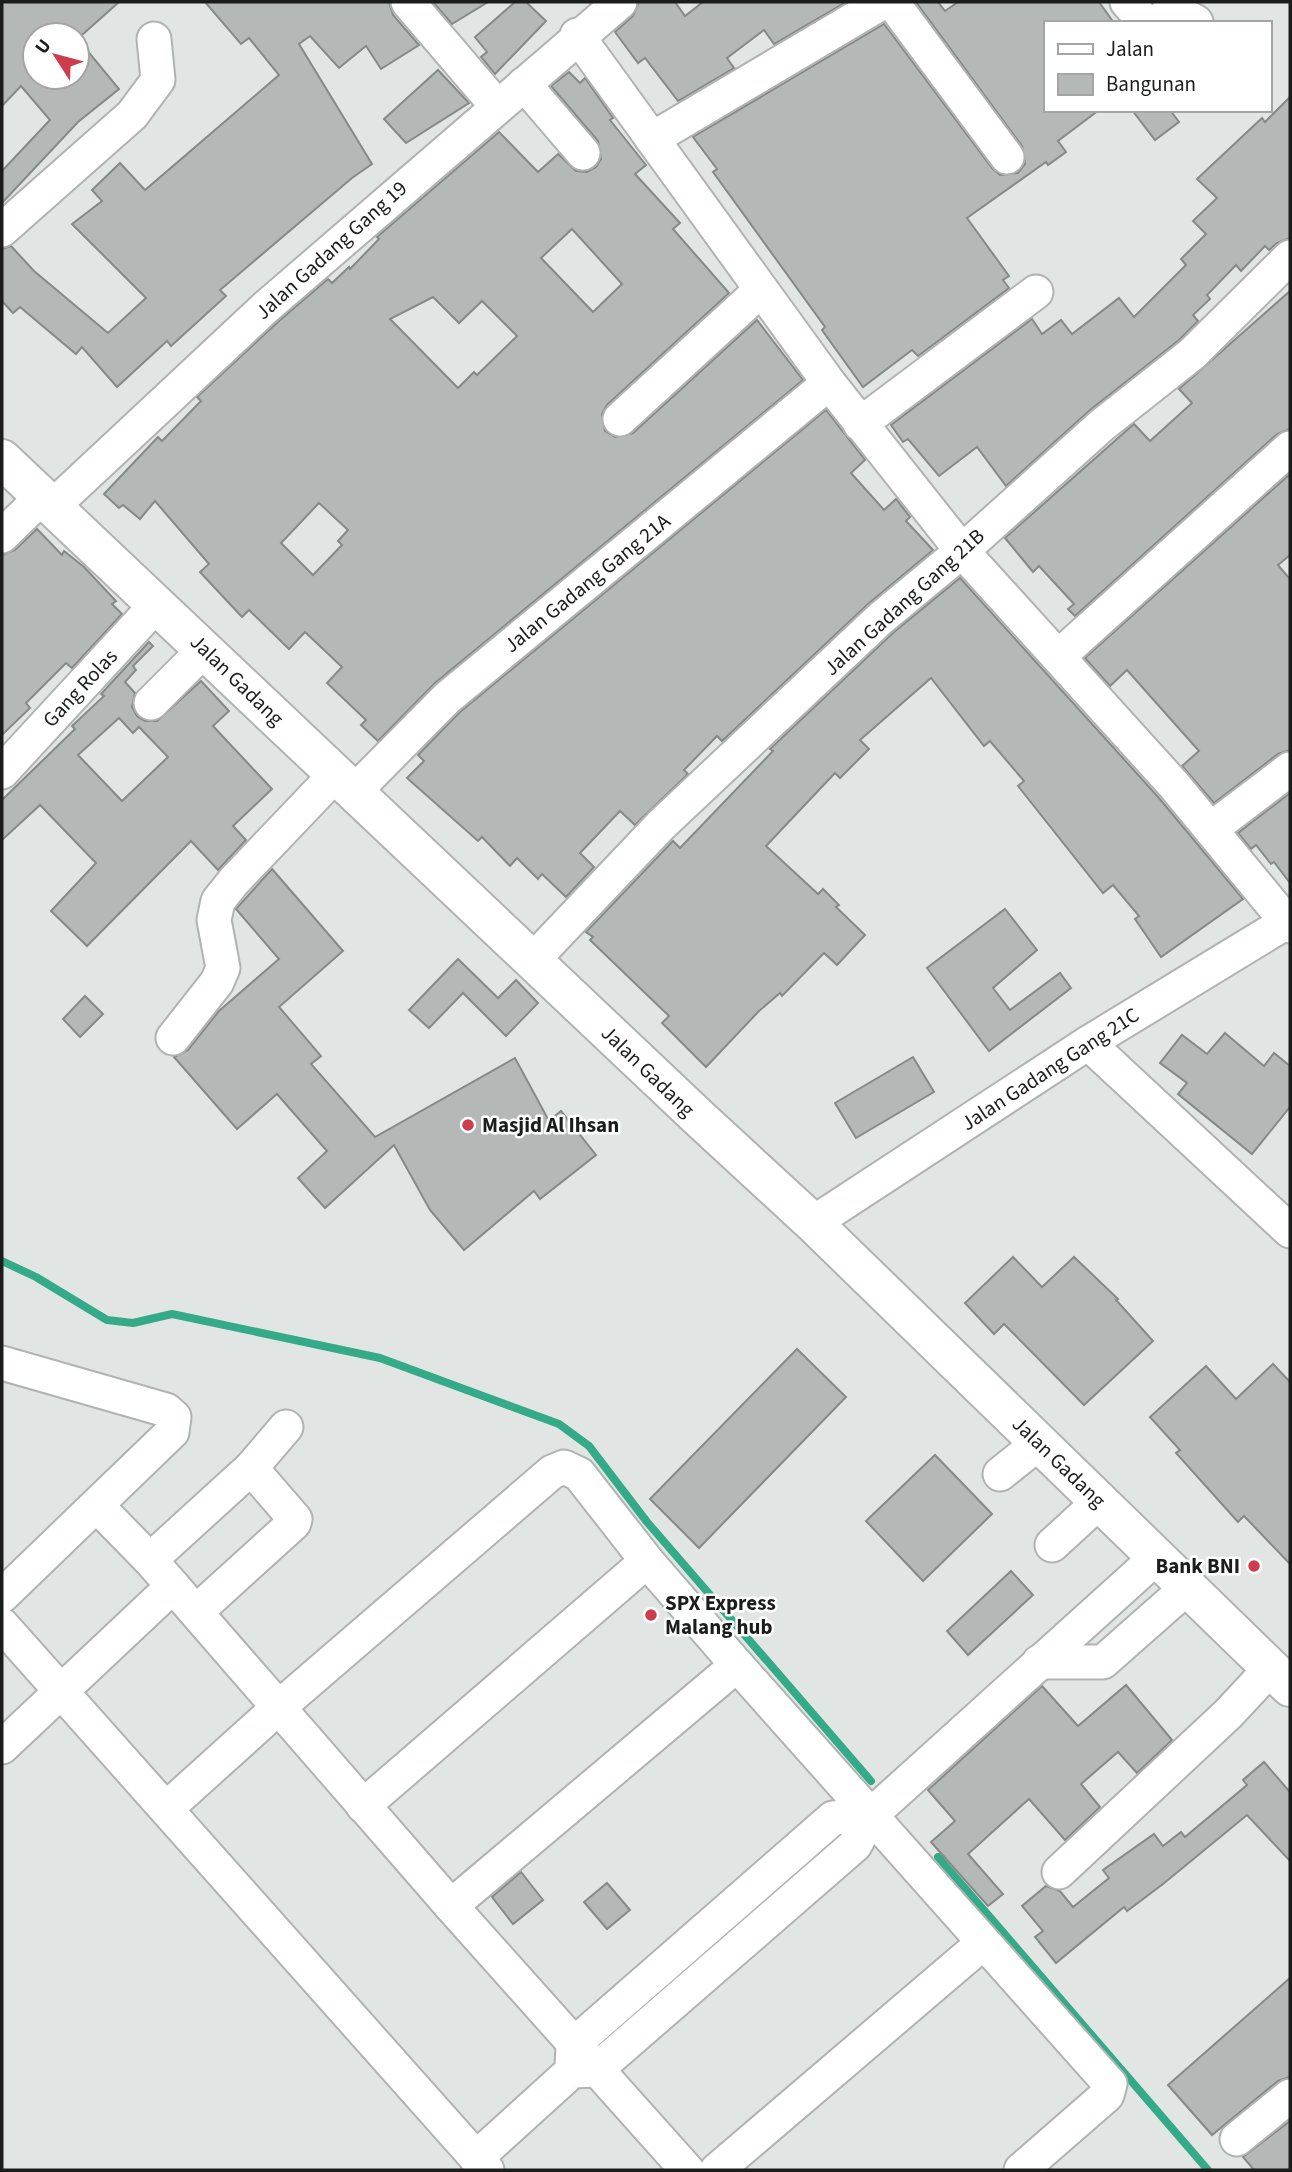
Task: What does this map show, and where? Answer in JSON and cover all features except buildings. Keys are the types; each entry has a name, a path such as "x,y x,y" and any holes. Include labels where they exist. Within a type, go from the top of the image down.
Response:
{"highway":[{"name":"Jalan Gadang","path":"2,459 813,1223 1281,1678"}],"street":[{"path":"408,2 496,106"},
{"name":"Jalan Gadang Gang 19","path":"2,536 46,502 577,35 620,2"},
{"path":"652,139 883,2"},
{"path":"892,2 1007,157"},
{"path":"1127,2 1144,21"},
{"path":"1157,21 1174,10 1194,21"},
{"path":"577,35 860,424 962,551 1211,829 1289,923"},
{"path":"2,230 132,115 158,80 154,39"},
{"path":"524,84 583,153"},
{"name":"Jalan Gadang Gang 21B","path":"532,961 661,825 881,618 962,551 1060,461 1192,354 1290,257"},
{"path":"620,419 761,290"},
{"path":"860,424 1036,292"},
{"name":"Jalan Gadang Gang 21A","path":"173,1038 217,982 223,968 214,920 218,901 234,881 344,784 829,383"},
{"path":"1058,657 1290,448"},
{"name":"Gang Rolas","path":"2,772 157,604"},
{"path":"151,703 205,649"},
{"path":"1211,829 1290,769"},
{"name":"Jalan Gadang Gang 21C","path":"813,1223 1088,1043 1289,923"},
{"path":"1088,1043 1290,1231"},
{"path":"2,1363 166,1410 174,1417 172,1432 2,1596"},
{"path":"150,1560 251,1468 286,1427"},
{"path":"1000,1474 1039,1443"},
{"path":"167,1808 279,1707 552,1472 564,1467 579,1474 647,1561 737,1665 1110,2084 1107,2095 1021,2170"},
{"path":"196,1612 295,1523 295,1519 251,1468"},
{"path":"1052,1545 1100,1501"},
{"path":"107,1516 150,1560 279,1707 451,1906 580,2062 687,2170"},
{"path":"2,1625 63,1690 482,2164 580,2062 736,1926 833,1818 871,1815 1158,1556"},
{"path":"363,1806 647,1561"},
{"path":"2,1747 173,1586"},
{"path":"1039,1662 1103,1662 1188,1587"},
{"path":"451,1906 737,1665"},
{"path":"1059,1872 1228,1714 1281,1678"},
{"path":"717,2170 984,1943"},
{"path":"1237,2140 1290,2096"}],"waterway":[{"path":"2,1261 36,1277 107,1320 133,1323 172,1314 380,1358 559,1424 589,1446 647,1522 871,1781"},
{"path":"938,1857 1208,2170"}],"place":[{"name":"Masjid Al Ihsan","path":"468,1125"},
{"name":"Bank BNI","path":"1254,1566"},
{"name":"SPX Express Malang hub","path":"651,1615"}]}
